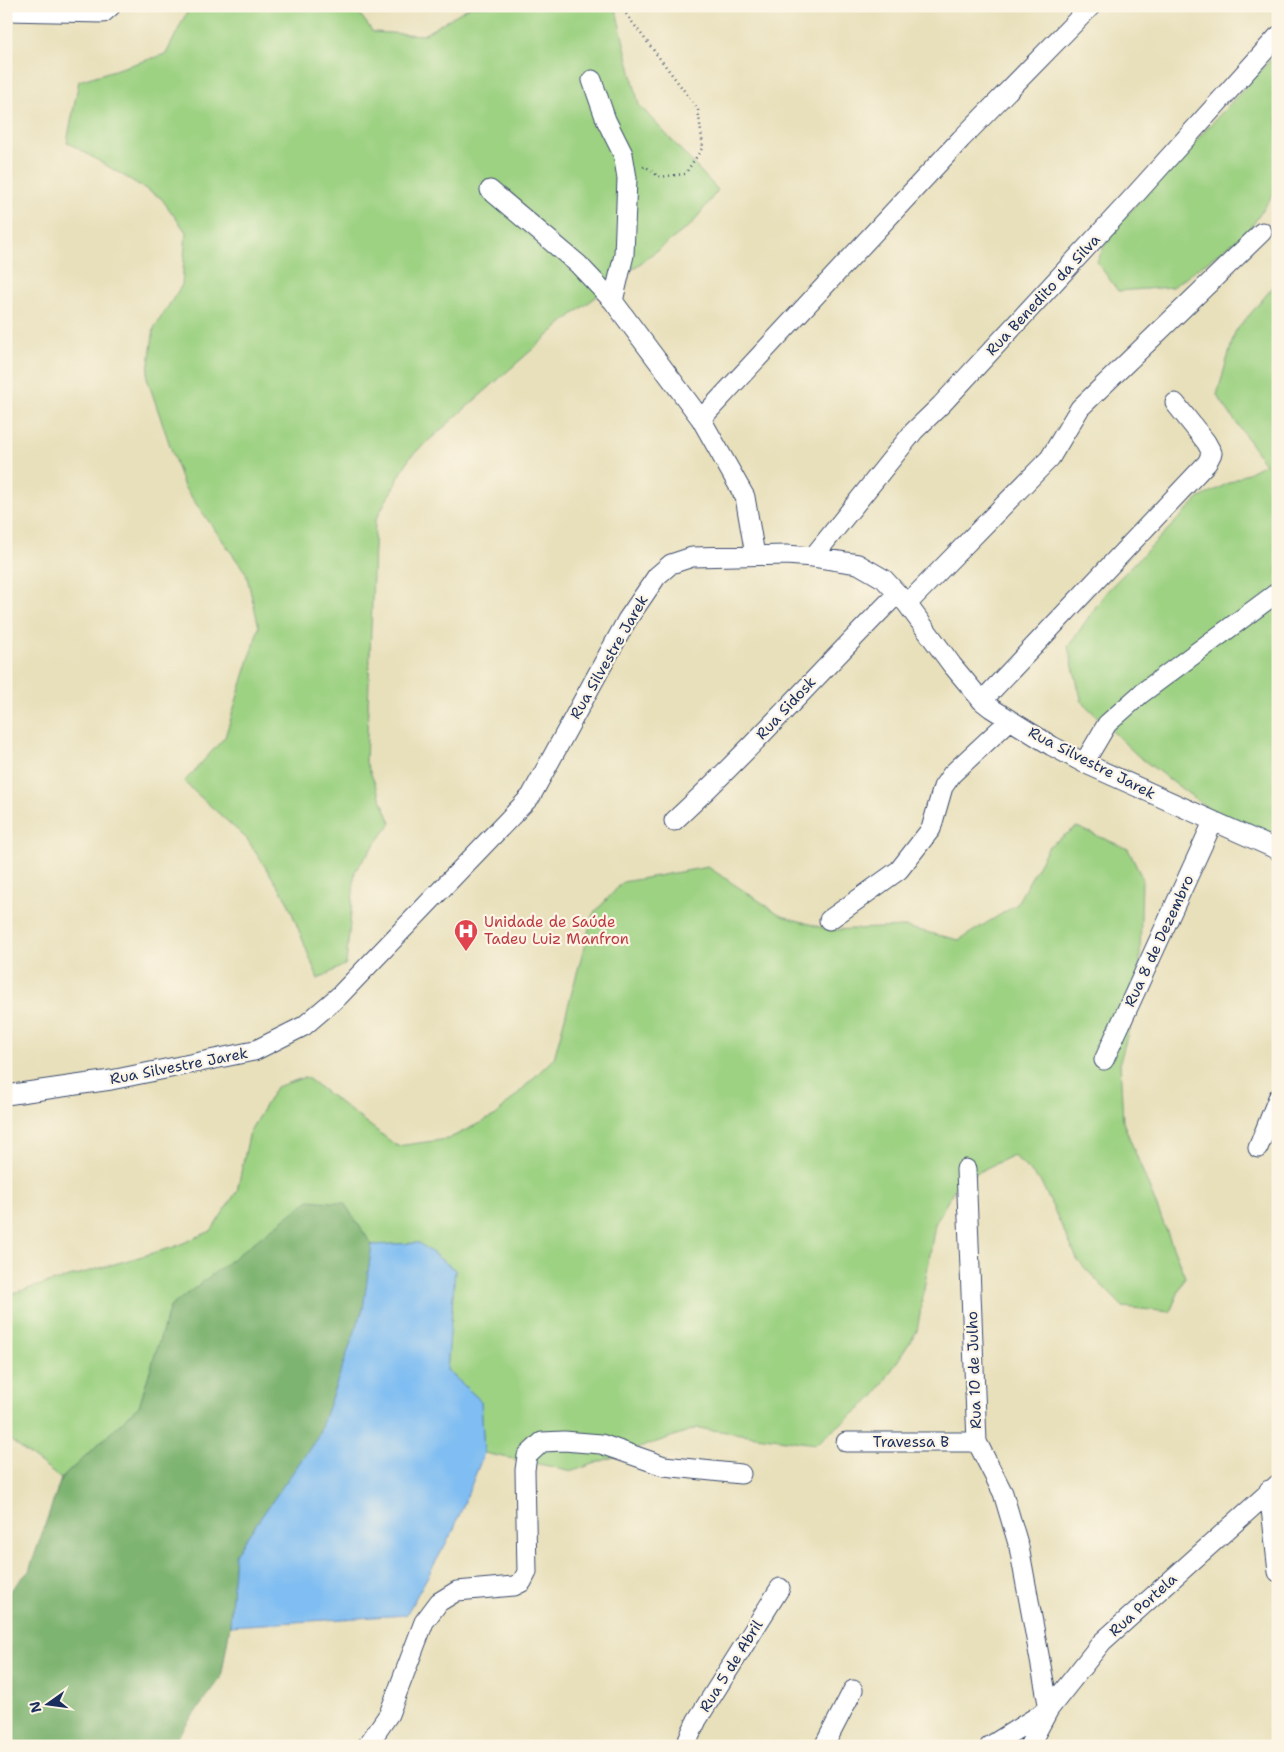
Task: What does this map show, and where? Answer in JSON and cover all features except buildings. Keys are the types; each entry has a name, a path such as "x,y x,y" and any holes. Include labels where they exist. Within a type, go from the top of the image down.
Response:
{"street":[{"path":"6,11 103,13 111,6"},
{"path":"701,420 961,139 1090,6"},
{"name":"Rua Benedito da Silva","path":"813,557 914,431 1008,333 1278,36"},
{"path":"592,80 606,120 623,154 627,178 624,255 613,301"},
{"path":"490,190 578,264 613,301 701,420 745,497 755,555"},
{"name":"Rua Sidosk","path":"674,821 716,782 839,653 902,599 1050,458 1080,408 1262,232"},
{"path":"982,700 1207,463 1212,453 1206,442 1175,403"},
{"name":"Rua Silvestre Jarek","path":"6,1095 111,1080 254,1051 304,1026 340,996 531,796 627,620 657,576 671,564 692,557 755,555 813,557 858,564 884,579 982,700 1010,720 1084,763 1278,850"},
{"path":"1084,763 1107,724 1142,693 1278,592"},
{"path":"829,920 899,870 931,829 943,787 952,774 1010,720"},
{"name":"Rua 8 de Dezembro","path":"1104,1060 1213,822"},
{"path":"1258,1148 1278,1098"},
{"name":"Rua 10 de Julho","path":"966,1169 977,1442 1003,1493 1019,1548 1049,1709"},
{"path":"366,1746 390,1714 424,1622 439,1602 457,1591 514,1586 522,1582 527,1572 524,1470 527,1456 542,1442 564,1441 601,1444 664,1466 741,1474"},
{"name":"Travessa B","path":"846,1442 977,1442"},
{"path":"1274,1487 1278,1572"},
{"name":"Rua Portela","path":"1030,1746 1049,1709 1102,1642 1274,1487"},
{"name":"Rua 5 de Abril","path":"685,1746 697,1720 780,1588"},
{"path":"824,1746 853,1690"},
{"path":"990,1746 1049,1709"}],"path":[{"path":"620,6 698,109 703,147 685,174 659,177 645,166 627,178"}],"green space":[{"path":"190,6 354,6 373,32 423,35 471,6 615,6 639,105 718,190 692,224 567,319 410,457 375,521 366,762 391,823 355,871 346,964 318,979 287,900 247,839 184,782 225,737 259,627 246,573 184,487 147,378 154,328 182,285 186,232 161,198 67,142 79,81 166,54"},
{"path":"1278,52 1278,187 1248,232 1172,287 1118,291 1097,262 1110,233"},
{"path":"1278,281 1278,849 1229,824 1138,756 1082,702 1068,647 1106,592 1198,499 1265,464 1217,395 1235,332"},
{"path":"1077,827 1128,849 1142,878 1139,992 1120,1062 1123,1122 1185,1277 1170,1312 1123,1307 1078,1261 1041,1182 1013,1155 958,1182 935,1224 917,1331 874,1397 816,1444 697,1428 573,1471 484,1453 481,1401 447,1370 455,1270 419,1243 372,1245 344,1203 170,1307 139,1406 61,1479 6,1437 6,1295 174,1247 211,1231 237,1191 250,1131 276,1087 306,1077 397,1146 448,1139 496,1115 554,1058 593,914 623,882 708,867 782,916 830,930 905,927 959,940 1016,905 1049,846"},
{"path":"309,1200 344,1203 372,1245 363,1309 317,1438 235,1554 230,1626 221,1678 170,1746 6,1746 6,1595 29,1571 61,1479 139,1406 170,1307"}],"water":[{"path":"419,1243 455,1270 447,1370 481,1401 484,1453 453,1531 406,1615 230,1626 235,1554 317,1438 363,1309 372,1245"}],"place":[{"name":"Unidade de Saúde Tadeu Luiz Manfron","path":"466,952"}]}
